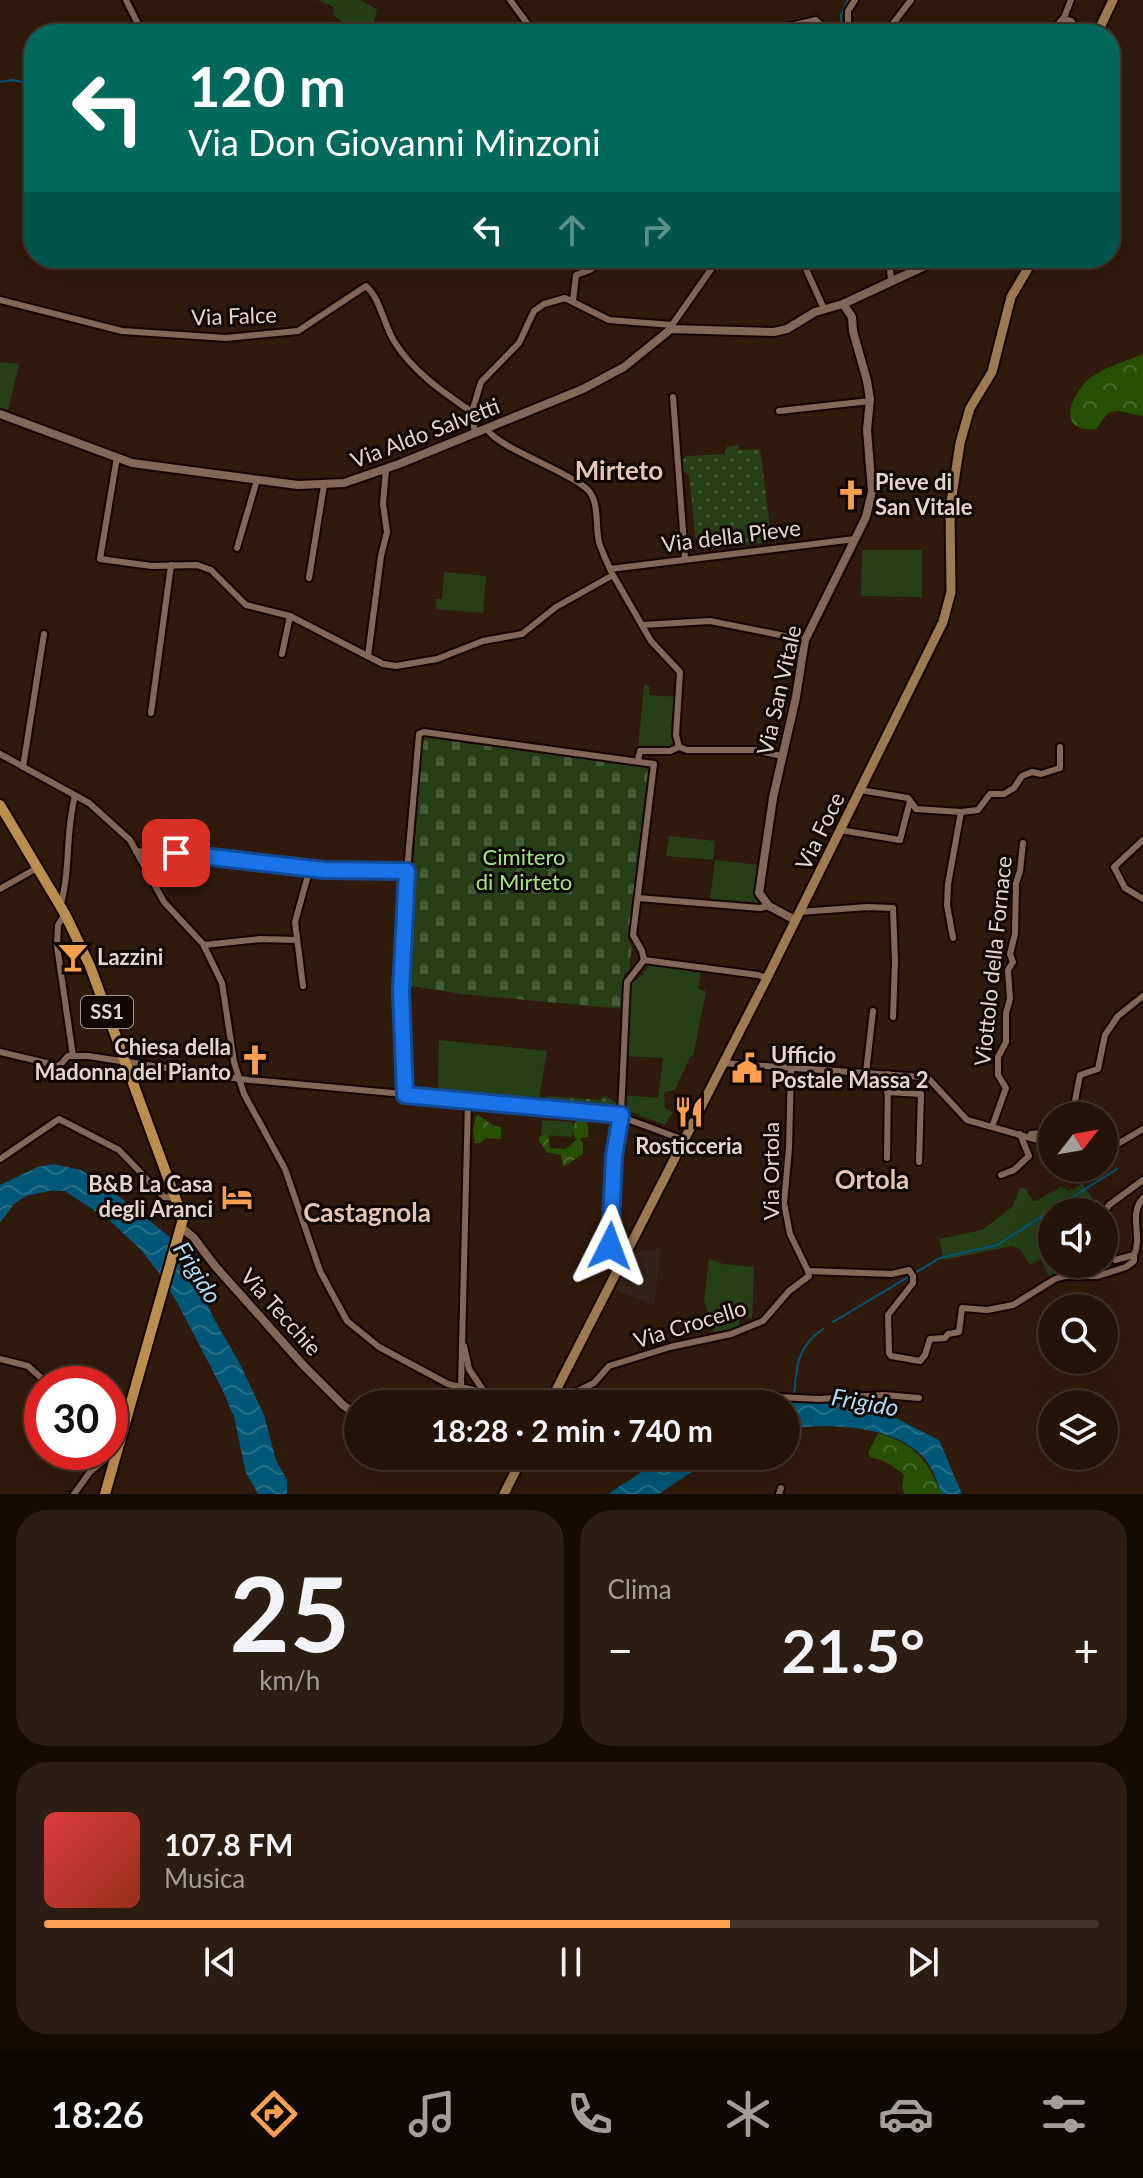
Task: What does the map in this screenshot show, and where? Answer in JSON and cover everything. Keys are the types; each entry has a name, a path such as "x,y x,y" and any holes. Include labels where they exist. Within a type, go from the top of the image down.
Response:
{"main road":[{"path":"1102,24 1113,0"},
{"name":"Via Foce","path":"556,1390 767,978 950,605 950,509 960,443 970,408 992,372 1011,297 1028,268"},
{"name":"SS1","path":"1,810 62,910 90,966 181,1212 181,1230"},
{"path":"105,1494 181,1230"},
{"path":"504,1494 516,1470"}],"street":[{"path":"126,0 138,24"},
{"path":"510,0 528,24"},
{"path":"848,24 848,11 855,0"},
{"path":"893,24 911,0"},
{"path":"1060,24 1071,0"},
{"path":"793,24 807,20 820,24"},
{"path":"1063,20 1072,24"},
{"path":"573,301 576,275 592,268"},
{"path":"671,327 712,268"},
{"path":"806,268 824,309"},
{"path":"890,268 891,280"},
{"path":"475,434 472,412 481,382 519,343 534,311 544,304 565,298 609,320 671,327 774,332 787,329 824,309 843,304 921,268"},
{"name":"Via Falce","path":"0,300 132,332 226,338 298,331 366,286 387,329 409,361 441,390 472,412"},
{"name":"Via San Vitale","path":"769,906 759,893 759,880 805,640 866,517 872,491 867,430 870,401 852,317 843,304"},
{"name":"Via Aldo Salvetti","path":"0,414 117,457 159,468 298,485 344,483 475,434 601,380 646,351 671,327"},
{"path":"673,397 685,558"},
{"path":"779,411 870,401"},
{"path":"487,429 495,439 534,457 587,489 595,505 600,545 611,572 657,650 680,672 676,735 679,747"},
{"path":"117,457 100,559 152,566 187,563 211,570 246,605 290,616 377,663 396,666 437,659 483,641 522,634 611,572"},
{"path":"368,656 387,532 383,504 386,469"},
{"path":"237,548 257,480"},
{"path":"309,578 324,485"},
{"name":"Via della Pieve","path":"611,572 685,558 855,539"},
{"path":"151,713 171,565"},
{"path":"282,654 290,616"},
{"path":"642,625 710,621 805,640"},
{"path":"23,767 44,634"},
{"path":"405,1095 401,991 419,734 650,762 655,768 633,935 644,960"},
{"path":"638,760 640,751 670,751 679,747 687,750 755,750 782,756"},
{"path":"860,790 908,798 916,809 978,810 990,794 1004,794 1014,788 1022,776 1060,768 1060,747"},
{"path":"0,754 89,803 130,840 164,902 204,945 222,983 234,1062 252,1111 285,1169 320,1271 347,1321 379,1347 448,1384 473,1390"},
{"path":"73,1056 57,946 67,880 70,814 75,796"},
{"path":"840,830 900,840 910,801"},
{"path":"953,938 947,905 948,884 961,812"},
{"path":"1143,840 1114,867 1125,888 1143,899"},
{"name":"Viottolo della Fornace","path":"992,1127 1006,1088 998,1075 998,1057 1006,1042 1006,1013 1010,999 1008,970 1013,962 1010,954 1015,934 1016,883 1023,843"},
{"path":"136,851 310,868 407,871"},
{"path":"0,889 37,868"},
{"path":"303,986 295,922 310,868"},
{"path":"638,898 760,908 769,906 797,916 868,907 893,908 893,1017"},
{"path":"204,945 260,939 296,940"},
{"path":"644,960 767,978"},
{"path":"627,1253 613,1250 610,1246 614,1156 621,1115 627,982 644,960"},
{"path":"1075,1102 1080,1075 1098,1069 1105,1035 1118,1016 1143,996"},
{"path":"866,1073 873,1011"},
{"path":"0,1052 59,1066 73,1056 240,1079 621,1115 684,1140"},
{"path":"723,1063 929,1079 967,1120 1038,1140"},
{"name":"Via Ortola","path":"791,1066 786,1214 790,1234 808,1271"},
{"path":"887,1158 888,1074"},
{"path":"887,1092 921,1094 919,1162"},
{"path":"461,1387 468,1101"},
{"path":"0,1159 59,1119 119,1150 164,1197 176,1198"},
{"path":"1118,1144 1143,1129"},
{"path":"1020,1134 1038,1136"},
{"path":"1001,1175 1028,1158 1029,1151 1020,1134"},
{"path":"1118,1198 1143,1180"},
{"path":"808,1271 911,1273 913,1283 888,1315 891,1356 916,1361 923,1359 930,1339 945,1338 948,1334 959,1332 962,1308 987,1310 1013,1305 1065,1276 1088,1278 1126,1267 1134,1261 1138,1241 1136,1211 1143,1198"},
{"name":"Via Tecchie","path":"181,1230 193,1237 304,1366 344,1406"},
{"path":"1118,1259 1134,1255"},
{"name":"Via Crocello","path":"580,1390 594,1383 609,1366 670,1347 731,1334 763,1321 789,1291 809,1276 808,1271"},
{"path":"463,1338 469,1369 483,1390"},
{"path":"0,1359 28,1366"},
{"path":"461,1387 469,1369"},
{"path":"800,1398 884,1395 919,1398"},
{"path":"74,1494 93,1470"}],"shaded area":[{"path":"633,1249 661,1249 654,1306 613,1288"}],"green space":[{"path":"318,0 360,0 377,9 373,24 346,24 333,14 334,7"},
{"path":"1143,354 1143,416 1118,411 1108,413 1096,429 1083,429 1075,425 1070,411 1083,385 1102,371"},
{"path":"0,362 19,364 8,410 0,408"},
{"path":"738,445 739,450 760,449 772,542 704,550 703,541 696,541 689,475 682,471 681,462 686,456 725,454 726,447"},
{"path":"862,550 922,550 922,597 861,596"},
{"path":"444,572 486,576 483,613 436,609 436,599 442,599"},
{"path":"644,685 649,686 649,695 678,697 674,742 670,749 638,749"},
{"name":"Cimitero di Mirteto","path":"422,737 649,768 628,940 632,945 629,971 624,974 623,1009 462,994 405,985"},
{"path":"669,836 715,841 713,860 666,856"},
{"path":"715,860 759,865 755,890 759,905 710,901"},
{"path":"650,964 701,973 698,989 706,991 693,1056 675,1090 664,1092 665,1108 673,1112 665,1125 623,1109 623,1095 658,1098 663,1058 625,1056 629,985"},
{"path":"439,1040 547,1051 539,1100 438,1091"},
{"path":"604,1095 616,1103 616,1107 546,1101 547,1096 600,1100"},
{"path":"478,1115 501,1127 501,1139 486,1138 475,1143 473,1130"},
{"path":"584,1116 588,1137 580,1138 583,1154 563,1167 561,1155 547,1152 539,1137 548,1133 550,1148 566,1149 576,1140 572,1129 578,1117"},
{"path":"542,1120 573,1122 572,1137 541,1135"},
{"path":"1083,1184 1092,1198 1041,1198 1062,1186 1068,1191"},
{"path":"1020,1188 1025,1188 1036,1201 1038,1261 1030,1265 1021,1250 1012,1246 944,1260 939,1239 982,1230 1012,1207"},
{"path":"709,1259 754,1267 752,1319 749,1317 739,1321 740,1328 714,1335 704,1299"},
{"path":"878,1433 902,1443 919,1455 942,1494 905,1494 902,1488 904,1474 884,1461 870,1457 868,1453"}],"water":[{"path":"53,1164 81,1170 102,1183 183,1251 264,1415 276,1460 287,1480 287,1494 258,1494 246,1473 234,1417 222,1389 178,1304 141,1250 110,1221 65,1191 26,1196 14,1204 0,1223 0,1185 38,1167"},
{"path":"800,1401 860,1403 876,1408 939,1440 962,1494 942,1494 930,1466 918,1452 884,1434 843,1427 800,1427"},
{"path":"694,1470 659,1494 608,1494 643,1471"}],"waterway":[{"path":"841,24 841,15 848,0"},
{"path":"0,82 24,82"},
{"path":"566,268 571,269"},
{"path":"833,1322 940,1258 997,1245 1096,1182"},
{"path":"795,1390 797,1367 803,1350 823,1329"}],"place":[{"name":"Pieve di San Vitale","path":"851,495"},
{"name":"Lazzini","path":"73,957"},
{"name":"Chiesa della Madonna del Pianto","path":"255,1060"},
{"name":"Ufficio Postale Massa 2","path":"747,1068"},
{"name":"Rosticceria","path":"689,1112"},
{"name":"B&B La Casa degli Aranci","path":"237,1197"}],"district":[{"name":"Mirteto","path":"619,471"},
{"name":"Ortola","path":"872,1180"},
{"name":"Castagnola","path":"367,1213"}],"route":[{"path":"176,853 324,870 407,871 401,991 405,1095 621,1115 614,1156 610,1246"}],"water label":[{"name":"Frigido","path":"197,1273"},
{"name":"Frigido","path":"865,1403"}]}
